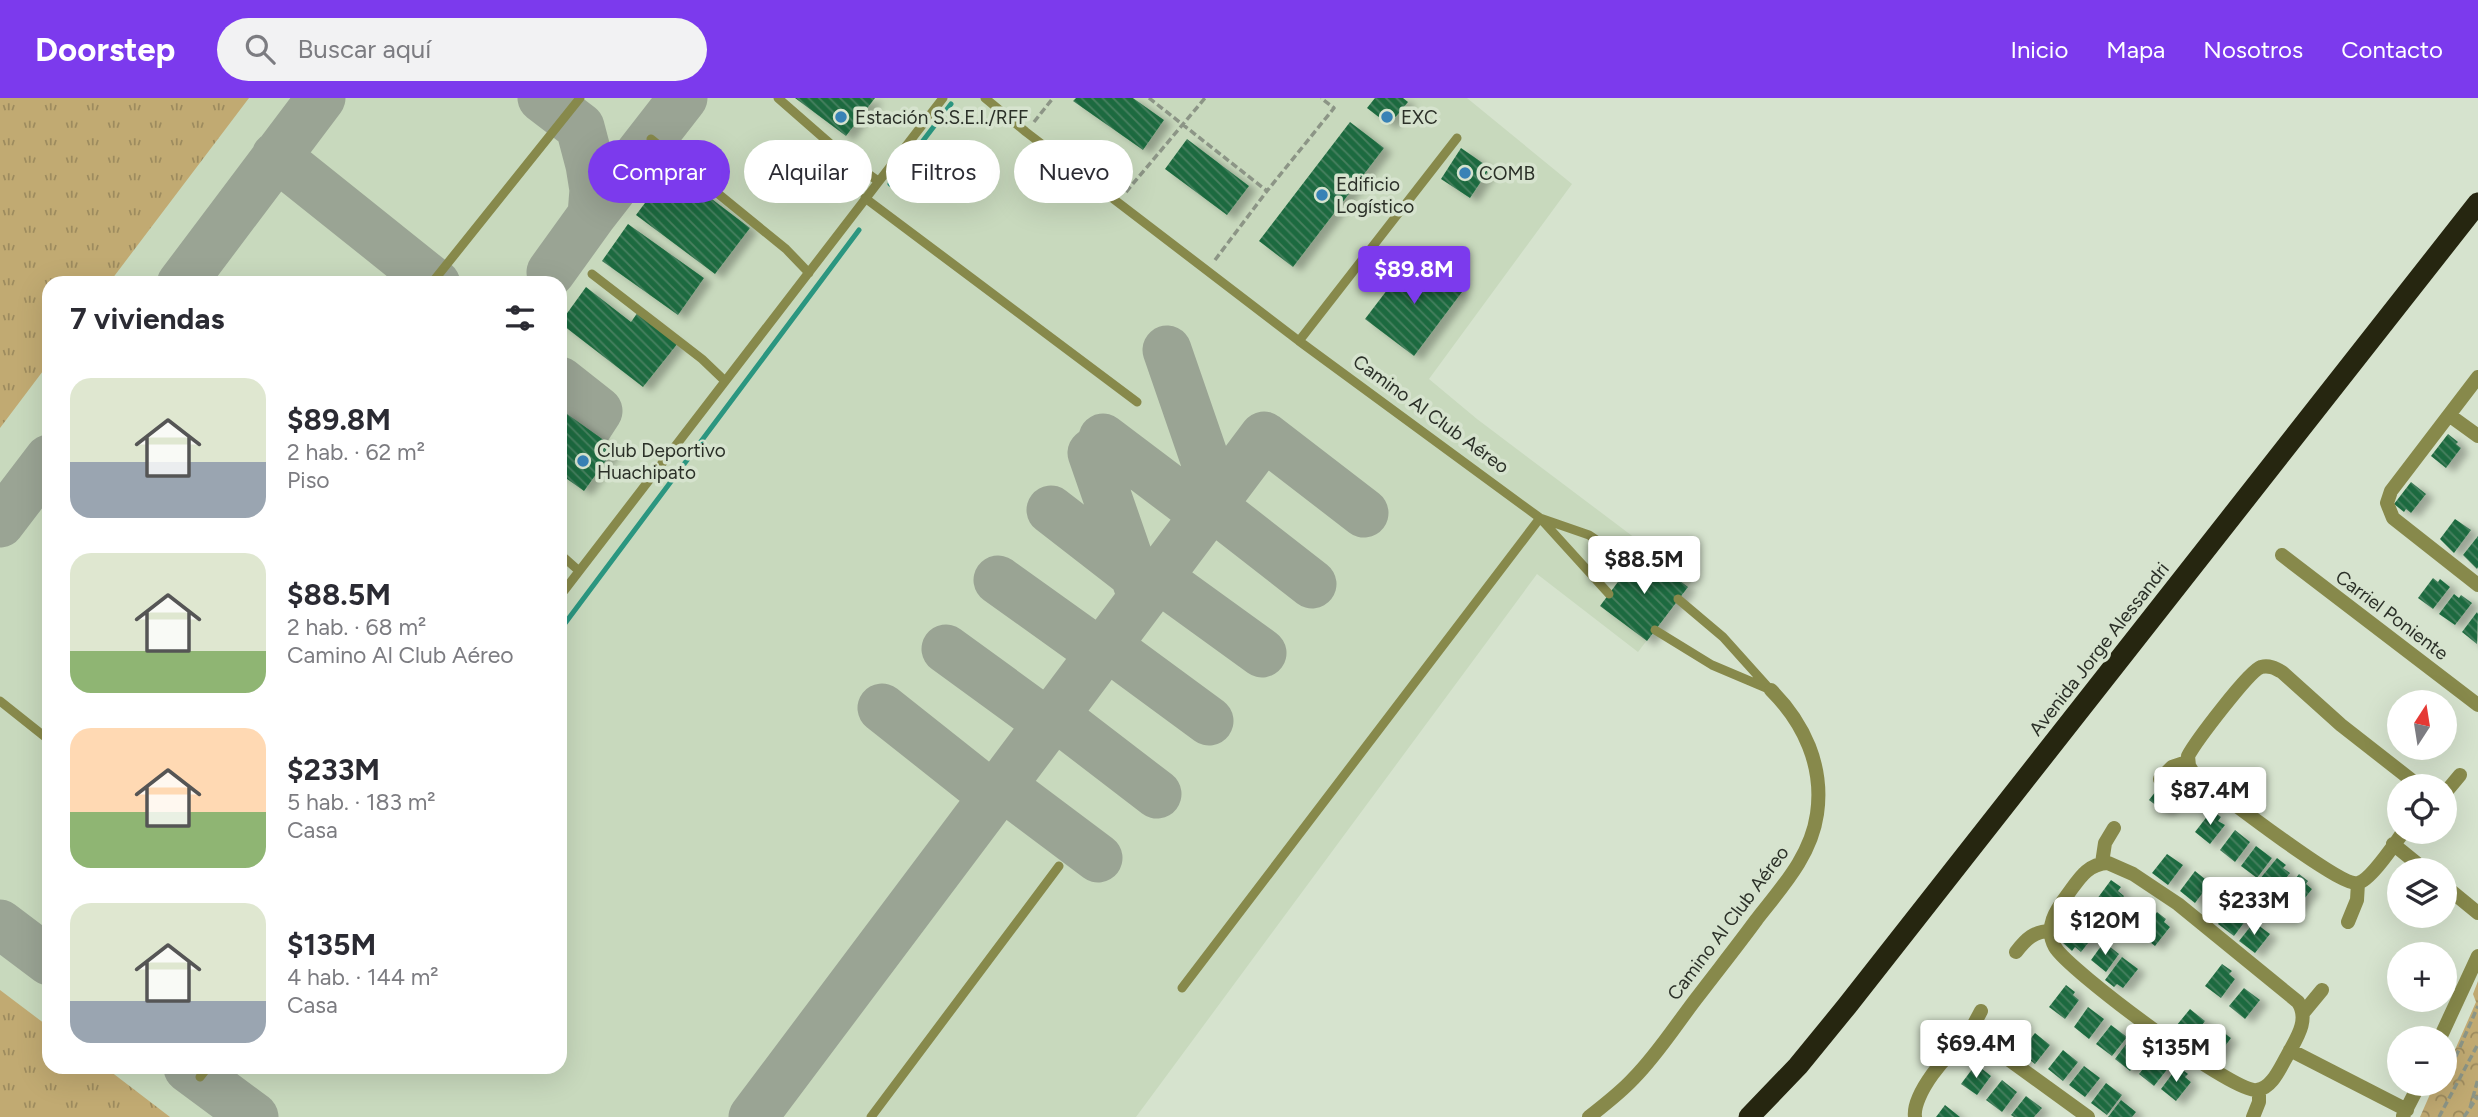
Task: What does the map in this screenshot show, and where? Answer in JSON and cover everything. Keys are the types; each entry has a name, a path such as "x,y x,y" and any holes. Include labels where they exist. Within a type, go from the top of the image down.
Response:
{"highway":[{"name":"Avenida Jorge Alessandri","path":"1749,1117 1797,1066 1847,1006 2478,203"}],"street":[{"path":"2478,377 2391,491 2387,509 2393,518 2478,585"},
{"path":"2449,415 2478,436"},
{"name":"Carriel Poniente","path":"2282,555 2478,705"},
{"path":"2404,774 2341,725 2282,672 2270,667 2260,667 2246,678 2191,751 2188,762 2194,774 2339,878 2358,883 2368,878 2393,844 2410,858"},
{"name":"Camino Al Club Aéreo","path":"1589,1117 1615,1097 1653,1057 1786,883 1806,850 1817,815 1815,765 1796,718 1771,690"},
{"path":"2160,779 2172,767 2188,762"},
{"path":"2457,779 2460,775"},
{"path":"2102,863 2105,843 2114,828"},
{"path":"2303,1013 2293,998 2178,904 2114,864 2102,863 2085,872 2053,917 2050,931 2060,954 2132,1013 2196,1060 2248,1090 2259,1090 2269,1084 2302,1026 2303,1013 2322,990"},
{"path":"2348,922 2357,900 2358,883"},
{"path":"2457,896 2478,913"},
{"path":"2016,952 2030,936 2050,931"},
{"path":"2446,1026 2478,956"},
{"path":"1971,1042 1972,1028 1981,1011"},
{"path":"1911,1116 1921,1091 1949,1056 1959,1047 1979,1042 1993,1048 2088,1117"},
{"path":"2290,1051 2405,1114 2414,1096"},
{"path":"2253,1117 2259,1102 2259,1090"}],"lane":[{"path":"437,276 580,98"},
{"path":"778,98 850,161 878,181"},
{"path":"872,189 943,98"},
{"name":"Camino Al Club Aéreo","path":"985,98 1037,140"},
{"path":"1299,341 1457,138"},
{"path":"651,139 786,249 809,273"},
{"path":"567,586 861,203"},
{"path":"872,203 1137,402"},
{"name":"Camino Al Club Aéreo","path":"1119,203 1299,341 1540,518 1609,594"},
{"path":"592,274 702,359 725,381"},
{"path":"1182,988 1540,518"},
{"name":"Camino Al Club Aéreo","path":"1540,518 1589,535 1632,564"},
{"path":"567,560 578,570"},
{"name":"Camino Al Club Aéreo","path":"1678,599 1723,637 1771,690"},
{"name":"Camino Al Club Aéreo","path":"1655,630 1712,665 1771,690"},
{"path":"0,702 42,735"},
{"path":"871,1117 1059,866"}],"path":[{"path":"1026,132 1054,98"},
{"path":"1149,98 1268,191"},
{"path":"1133,184 1205,98"},
{"path":"1208,271 1334,108 1321,98"},
{"path":"2457,1054 2478,1006"},
{"path":"2439,1117 2478,1044"},
{"path":"2470,1108 2478,1079"},
{"path":"2464,1117 2478,1096"}],"shaded area":[{"path":"0,98 1467,98 1572,184 1429,379 1477,419 1692,581 1638,652 1537,574 1136,1117 0,1117"}],"green space":[{"path":"0,98 249,98 114,276 42,276 42,372 0,428"},
{"path":"2478,981 2478,1117 2420,1117 2429,1096 2457,1096 2457,1045 2476,1002 2473,994"},
{"path":"0,990 42,1022 42,1074 114,1074 170,1117 0,1117"}],"building":[{"name":"Estación S.S.E.I./RFF","path":"795,98 875,98 846,136"},
{"path":"1076,98 1133,98 1164,120 1143,150 1133,143 1133,140 1129,140 1073,101"},
{"name":"EXC","path":"1375,98 1403,98 1408,102 1389,125 1367,108"},
{"name":"Edificio Logístico","path":"1350,122 1384,148 1293,267 1259,241"},
{"path":"1187,139 1249,186 1227,215 1165,169"},
{"name":"COMB","path":"1461,148 1490,168 1470,198 1441,179"},
{"path":"645,203 717,203 750,228 715,274 636,215"},
{"path":"628,224 704,278 678,315 602,261"},
{"path":"1413,256 1462,292 1414,356 1365,319"},
{"path":"586,287 631,322 638,312 678,343 643,387 567,328 567,313"},
{"name":"Club Deportivo Huachipato","path":"567,414 615,448 584,491 567,479"},
{"path":"2448,434 2461,448 2446,468 2431,456"},
{"path":"2411,482 2426,494 2411,513 2406,509 2404,512 2394,504"},
{"path":"2455,519 2471,530 2454,553 2440,539"},
{"path":"2478,536 2478,567 2477,569 2463,555"},
{"path":"1641,551 1688,587 1647,641 1600,606"},
{"path":"2433,578 2438,582 2440,579 2450,587 2433,609 2418,598"},
{"path":"2454,594 2459,598 2461,595 2472,603 2455,625 2439,614"},
{"path":"2477,612 2478,614 2477,644 2462,632"},
{"path":"2166,778 2176,785 2173,789 2179,793 2165,812 2149,800"},
{"path":"2212,810 2221,817 2218,821 2225,825 2210,844 2195,832"},
{"path":"2235,830 2250,842 2235,862 2220,850"},
{"path":"2256,846 2272,858 2257,878 2241,866"},
{"path":"2167,854 2183,865 2168,885 2152,873"},
{"path":"2277,858 2286,865 2283,868 2290,873 2275,892 2259,880"},
{"path":"2195,871 2210,883 2195,903 2180,891"},
{"path":"2299,874 2308,881 2306,884 2312,889 2297,908 2282,896"},
{"path":"2111,880 2121,887 2118,891 2124,896 2110,914 2094,903"},
{"path":"2133,903 2148,915 2135,932 2120,921"},
{"path":"2233,904 2249,916 2234,936 2218,924"},
{"path":"2157,912 2166,919 2164,922 2170,927 2155,946 2140,934"},
{"path":"2080,921 2096,933 2081,952 2075,947 2072,951 2063,943"},
{"path":"2254,922 2270,934 2255,953 2239,941"},
{"path":"2104,942 2119,954 2106,972 2091,960"},
{"path":"2122,957 2138,969 2123,988 2117,984 2114,987 2105,980"},
{"path":"2222,964 2232,971 2229,974 2235,979 2221,998 2205,986"},
{"path":"2066,985 2075,992 2073,995 2079,1000 2065,1019 2049,1007"},
{"path":"2244,988 2260,1000 2245,1019 2229,1006"},
{"path":"2088,1007 2104,1019 2089,1039 2074,1027"},
{"path":"2190,1009 2205,1021 2191,1040 2172,1031"},
{"path":"2111,1025 2127,1037 2112,1056 2096,1044"},
{"path":"2215,1026 2231,1038 2217,1057 2200,1044"},
{"path":"2035,1033 2050,1045 2035,1064 2020,1052"},
{"path":"2132,1036 2142,1043 2139,1047 2145,1052 2130,1071 2115,1059"},
{"path":"2063,1050 2078,1062 2063,1081 2048,1069"},
{"path":"2156,1052 2165,1059 2163,1063 2169,1067 2154,1086 2139,1074"},
{"path":"1976,1064 1991,1076 1977,1095 1961,1084"},
{"path":"2084,1066 2100,1078 2085,1097 2069,1085"},
{"path":"2178,1066 2188,1074 2185,1077 2191,1082 2176,1101 2161,1089"},
{"path":"2002,1080 2017,1092 2002,1112 1986,1100"},
{"path":"2106,1083 2122,1095 2107,1115 2091,1103"},
{"path":"2026,1096 2042,1108 2034,1117 2011,1115"},
{"path":"2121,1100 2136,1112 2132,1117 2108,1117"},
{"path":"1945,1105 1960,1117 1936,1117"}],"waterway":[{"path":"924,140 951,104"},
{"path":"567,621 859,230"}],"taxiway":[{"path":"187,276 321,98"},
{"path":"542,98 580,127 594,190 592,215 551,272"},
{"path":"592,215 683,98"},
{"path":"276,156 426,276"},
{"path":"1167,350 1218,498"},
{"path":"567,387 598,411 587,428"},
{"path":"753,1117 1264,436 1364,513"},
{"path":"1103,438 1205,515"},
{"path":"1092,453 1142,597"},
{"path":"0,523 42,468"},
{"path":"1212,506 1312,584"},
{"path":"1051,510 1136,576"},
{"path":"1157,577 1262,653"},
{"path":"998,580 1100,653"},
{"path":"1107,646 1209,721"},
{"path":"946,649 1049,724"},
{"path":"882,708 993,796"},
{"path":"1054,715 1157,794"},
{"path":"1002,786 1098,858"},
{"path":"0,924 42,956"},
{"path":"196,1074 254,1117"}],"place":[{"name":"Estación S.S.E.I./RFF","path":"841,117"},
{"name":"EXC","path":"1387,117"},
{"name":"COMB","path":"1465,173"},
{"name":"Edificio Logístico","path":"1322,195"},
{"name":"Club Deportivo Huachipato","path":"583,461"}]}
